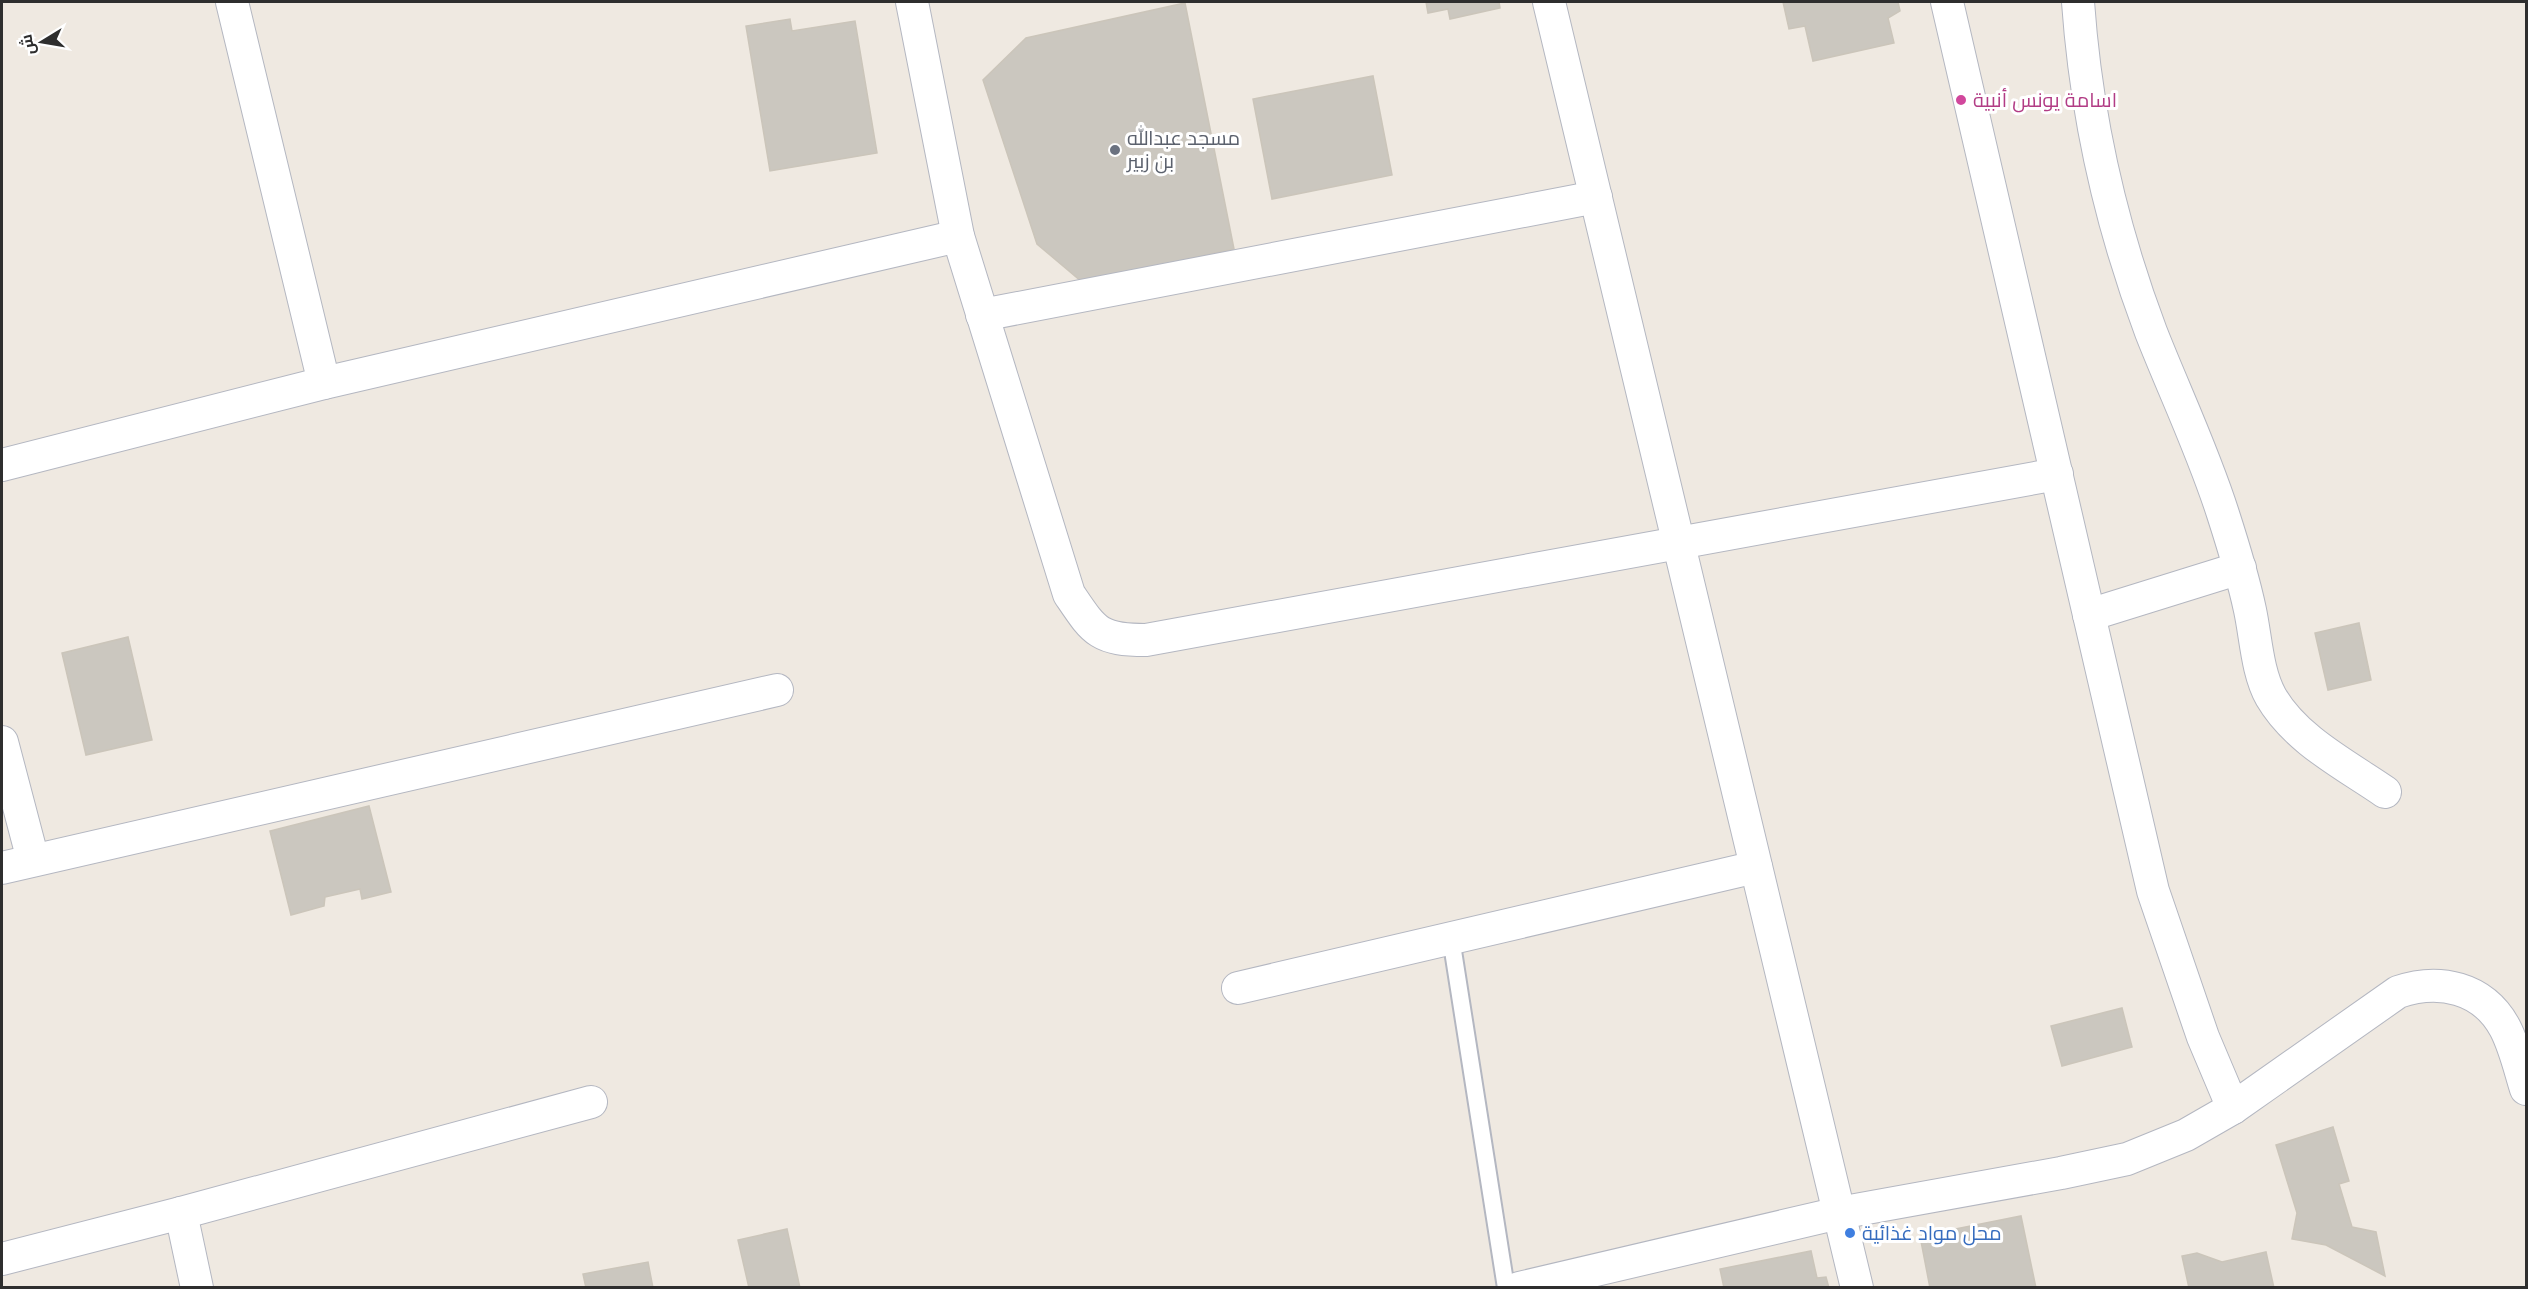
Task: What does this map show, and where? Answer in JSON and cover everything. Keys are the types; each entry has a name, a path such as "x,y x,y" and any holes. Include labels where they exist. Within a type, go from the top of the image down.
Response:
{"street":[{"path":"232,2 324,383"},
{"path":"912,2 958,236 1069,594 1091,626 1117,640 1146,640 2057,474"},
{"path":"1549,2 1857,1287"},
{"path":"1947,2 2153,891 2180,975 2233,1108"},
{"path":"2078,2 2081,49 2092,122 2107,193 2127,264 2152,333 2203,456 2240,568 2262,673 2270,694 2282,714 2297,730 2385,792"},
{"path":"982,315 1596,197"},
{"path":"2,465 324,383 958,236"},
{"path":"2089,615 2240,568"},
{"path":"2,868 777,690"},
{"path":"2,742 33,860"},
{"path":"1238,988 1756,867"},
{"path":"1531,1286 1839,1213 2127,1159 2186,1136 2233,1108 2398,992 2418,985 2439,984 2460,988 2478,998 2494,1011 2505,1029 2526,1089"},
{"path":"2,1258 181,1213 591,1102"},
{"path":"181,1213 197,1287"}],"lane":[{"path":"1451,938 1506,1287"}],"building":[{"path":"1426,2 1499,2 1500,8 1450,19 1448,9 1428,13"},
{"path":"1783,2 1898,2 1900,11 1888,18 1894,43 1813,61 1805,26 1789,29"},
{"path":"1185,3 1234,249 1082,282 1037,244 983,80 1026,38"},
{"path":"790,19 792,31 855,21 877,153 770,171 746,26"},
{"path":"1373,76 1392,175 1272,199 1253,99"},
{"path":"2359,623 2371,680 2328,690 2315,633"},
{"path":"128,637 152,740 86,755 62,653"},
{"path":"369,806 391,892 362,899 360,889 325,897 324,906 291,915 270,831"},
{"path":"2122,1008 2132,1047 2062,1066 2051,1026"},
{"path":"2333,1127 2349,1181 2339,1184 2352,1227 2376,1232 2385,1276 2326,1245 2292,1239 2297,1213 2276,1145"},
{"path":"2021,1216 2036,1288 1930,1288 1920,1236"},
{"path":"787,1229 800,1288 749,1288 738,1240"},
{"path":"1811,1251 1817,1278 1826,1277 1829,1288 1724,1288 1720,1269"},
{"path":"2266,1252 2274,1288 2189,1288 2182,1256 2197,1253 2222,1262"},
{"path":"648,1262 653,1288 586,1288 583,1274"}],"place":[{"name":"اسامة يونس أنبية","path":"1961,100"},
{"name":"مسجد عبدالله بن زبير","path":"1115,150"},
{"name":"محل مواد غذائية","path":"1850,1233"}]}
